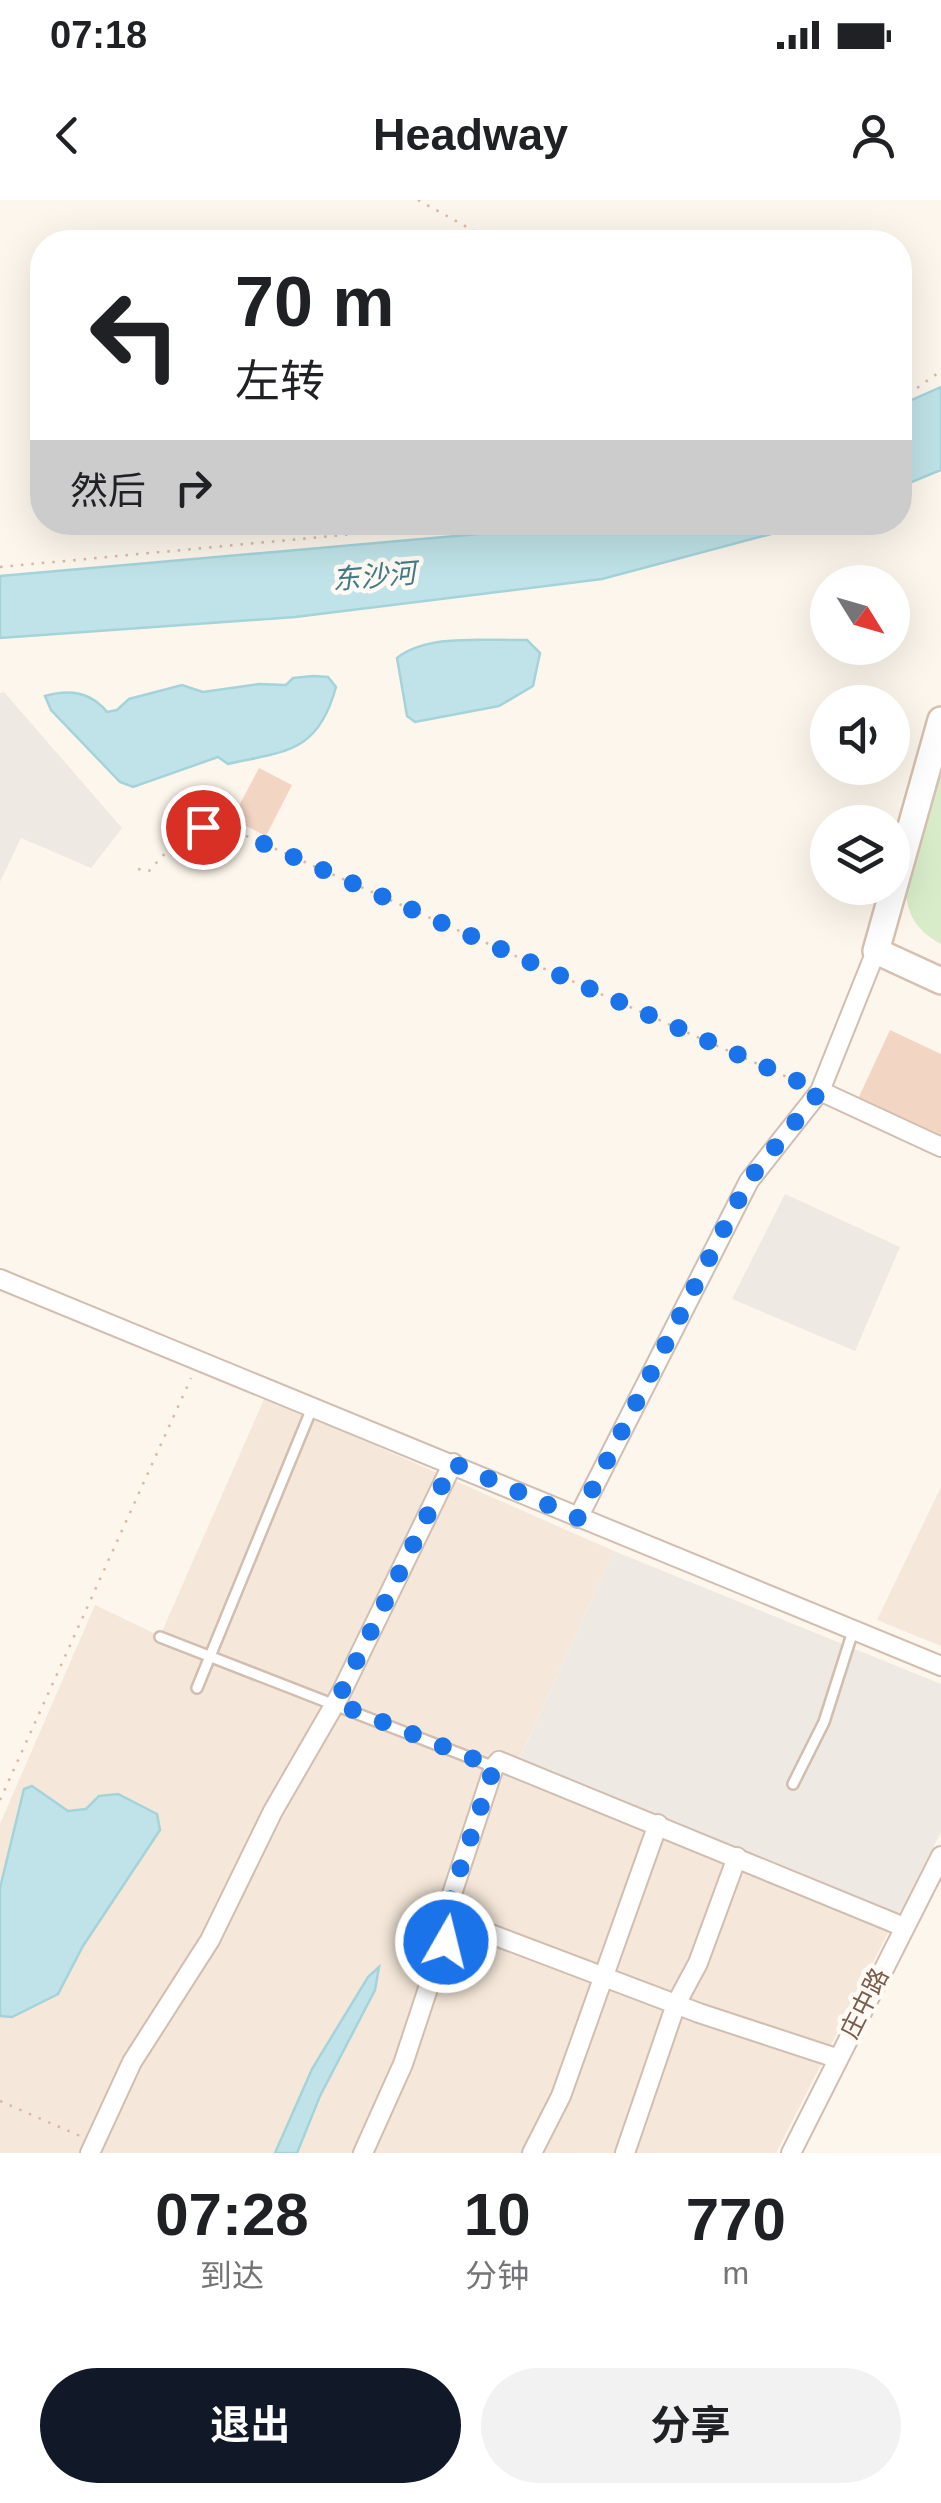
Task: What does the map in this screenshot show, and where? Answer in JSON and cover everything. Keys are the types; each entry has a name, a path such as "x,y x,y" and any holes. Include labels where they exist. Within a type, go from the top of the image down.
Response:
{"street":[{"path":"578,1518 748,1181 820,1091 876,951 933,782 941,720"},
{"path":"876,951 941,981"},
{"path":"820,1091 941,1147"},
{"path":"0,1279 941,1666"},
{"path":"97,2149 132,2062 210,1940 273,1811 336,1703 453,1463"},
{"path":"363,2153 403,2064 451,1919 447,1909 499,1761 904,1926"},
{"path":"532,2153 561,2096 658,1824"},
{"name":"庄中路","path":"791,2153 941,1856"},
{"path":"625,2153 676,2004 698,1963 738,1857"},
{"path":"451,1919 676,2004 836,2058"}],"lane":[{"path":"197,1688 313,1405"},
{"path":"793,1784 824,1722 853,1631"},
{"path":"160,1637 494,1767"}],"path":[{"path":"418,200 472,230"},
{"path":"912,392 941,371"},
{"path":"0,567 343,535"},
{"path":"138,869 150,871 179,837 203,827 224,826 820,1091"},
{"path":"0,1800 200,1359"},
{"path":"0,2101 97,2149"}],"shaded area":[{"path":"4,692 122,828 91,868 21,838 0,882 0,693"},
{"path":"785,1194 900,1247 855,1351 732,1299"},
{"path":"265,1397 614,1551 512,1775 890,1929 776,2153 0,2153 0,1824 95,1605 160,1636"},
{"path":"941,1487 941,1646 877,1620"},
{"path":"614,1551 941,1684 941,1832 898,1916 520,1758"}],"green space":[{"path":"941,747 941,944 916,923 909,910 910,876"}],"water":[{"path":"941,387 941,470 912,482 912,400"},
{"name":"东沙河","path":"467,535 767,535 602,579 295,617 0,638 0,576"},
{"path":"527,640 540,653 533,686 499,706 415,722 407,716 397,658 410,650 441,642"},
{"path":"328,677 336,687 320,725 297,745 228,764 218,757 133,787 120,782 51,710 45,696 79,694 94,700 107,712 117,710 129,699 182,685 203,692 259,684 286,685 293,678"},
{"path":"32,1786 68,1811 86,1809 99,1796 118,1794 157,1814 160,1830 83,1946 58,1994 12,2017 0,2016 0,1888 24,1789"},
{"path":"379,1967 375,1990 320,2096 297,2153 275,2153 312,2069 368,1977"}],"building":[{"path":"259,768 292,785 266,836 232,819"},
{"path":"890,1030 941,1054 941,1140 857,1101"}],"route":[{"path":"203,827 224,826 820,1091 748,1181 578,1518 453,1463 336,1703 494,1767 447,1909 451,1919 446,1942"}]}
